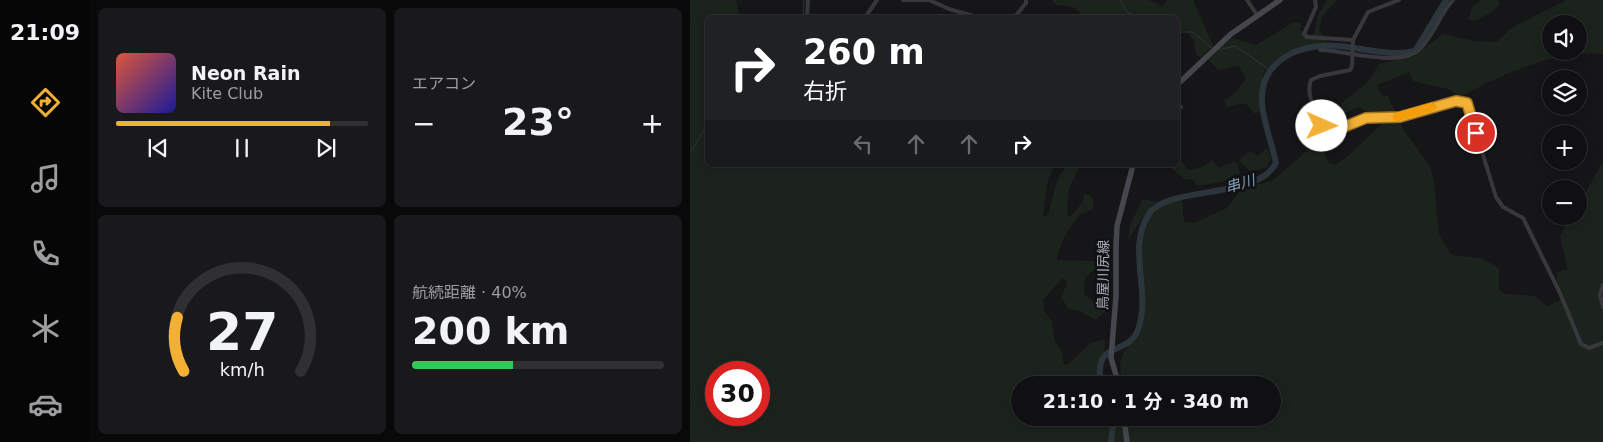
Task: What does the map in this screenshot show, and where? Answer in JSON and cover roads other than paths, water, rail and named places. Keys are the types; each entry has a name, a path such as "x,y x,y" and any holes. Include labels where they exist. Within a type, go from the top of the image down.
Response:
{"main road":[{"path":"1180,82 1224,40 1257,14 1280,0"},
{"name":"鳥屋川尻線","path":"1116,376 1111,358 1116,304 1117,226 1132,167"},
{"path":"1125,426 1127,442"}],"street":[{"path":"807,15 808,0"},
{"path":"867,15 877,0"},
{"path":"903,0 929,0 948,9 971,15"},
{"path":"1016,15 1026,3 1026,0"},
{"path":"1246,0 1257,14"},
{"path":"1315,0 1316,7 1304,34 1307,37 1353,41"},
{"path":"1399,0 1368,12 1353,41 1350,70 1316,77 1310,83 1316,113 1324,129 1334,131 1366,118 1400,117 1456,101 1467,103 1496,197 1504,207 1524,218 1582,344 1589,348 1603,343"},
{"path":"1320,50 1397,58 1412,54 1419,50 1430,37 1440,22 1445,9 1453,0"},
{"path":"1603,285 1600,295 1603,307"}],"waterway":[{"path":"803,15 804,0"},
{"path":"1120,0 1127,12 1133,15"},
{"name":"串川","path":"1101,376 1100,365 1103,358 1108,353 1127,343 1138,330 1142,316 1140,241 1142,227 1149,214 1159,205 1174,199 1233,188 1251,182 1266,175 1276,163 1264,119 1262,104 1263,88 1267,76 1275,65 1285,57 1311,47 1339,46 1386,53 1415,51 1446,0"},
{"path":"1180,32 1193,32 1212,48"},
{"path":"1218,50 1235,46 1270,70"},
{"path":"690,153 705,129"},
{"name":"串川","path":"1111,442 1113,426"}]}
